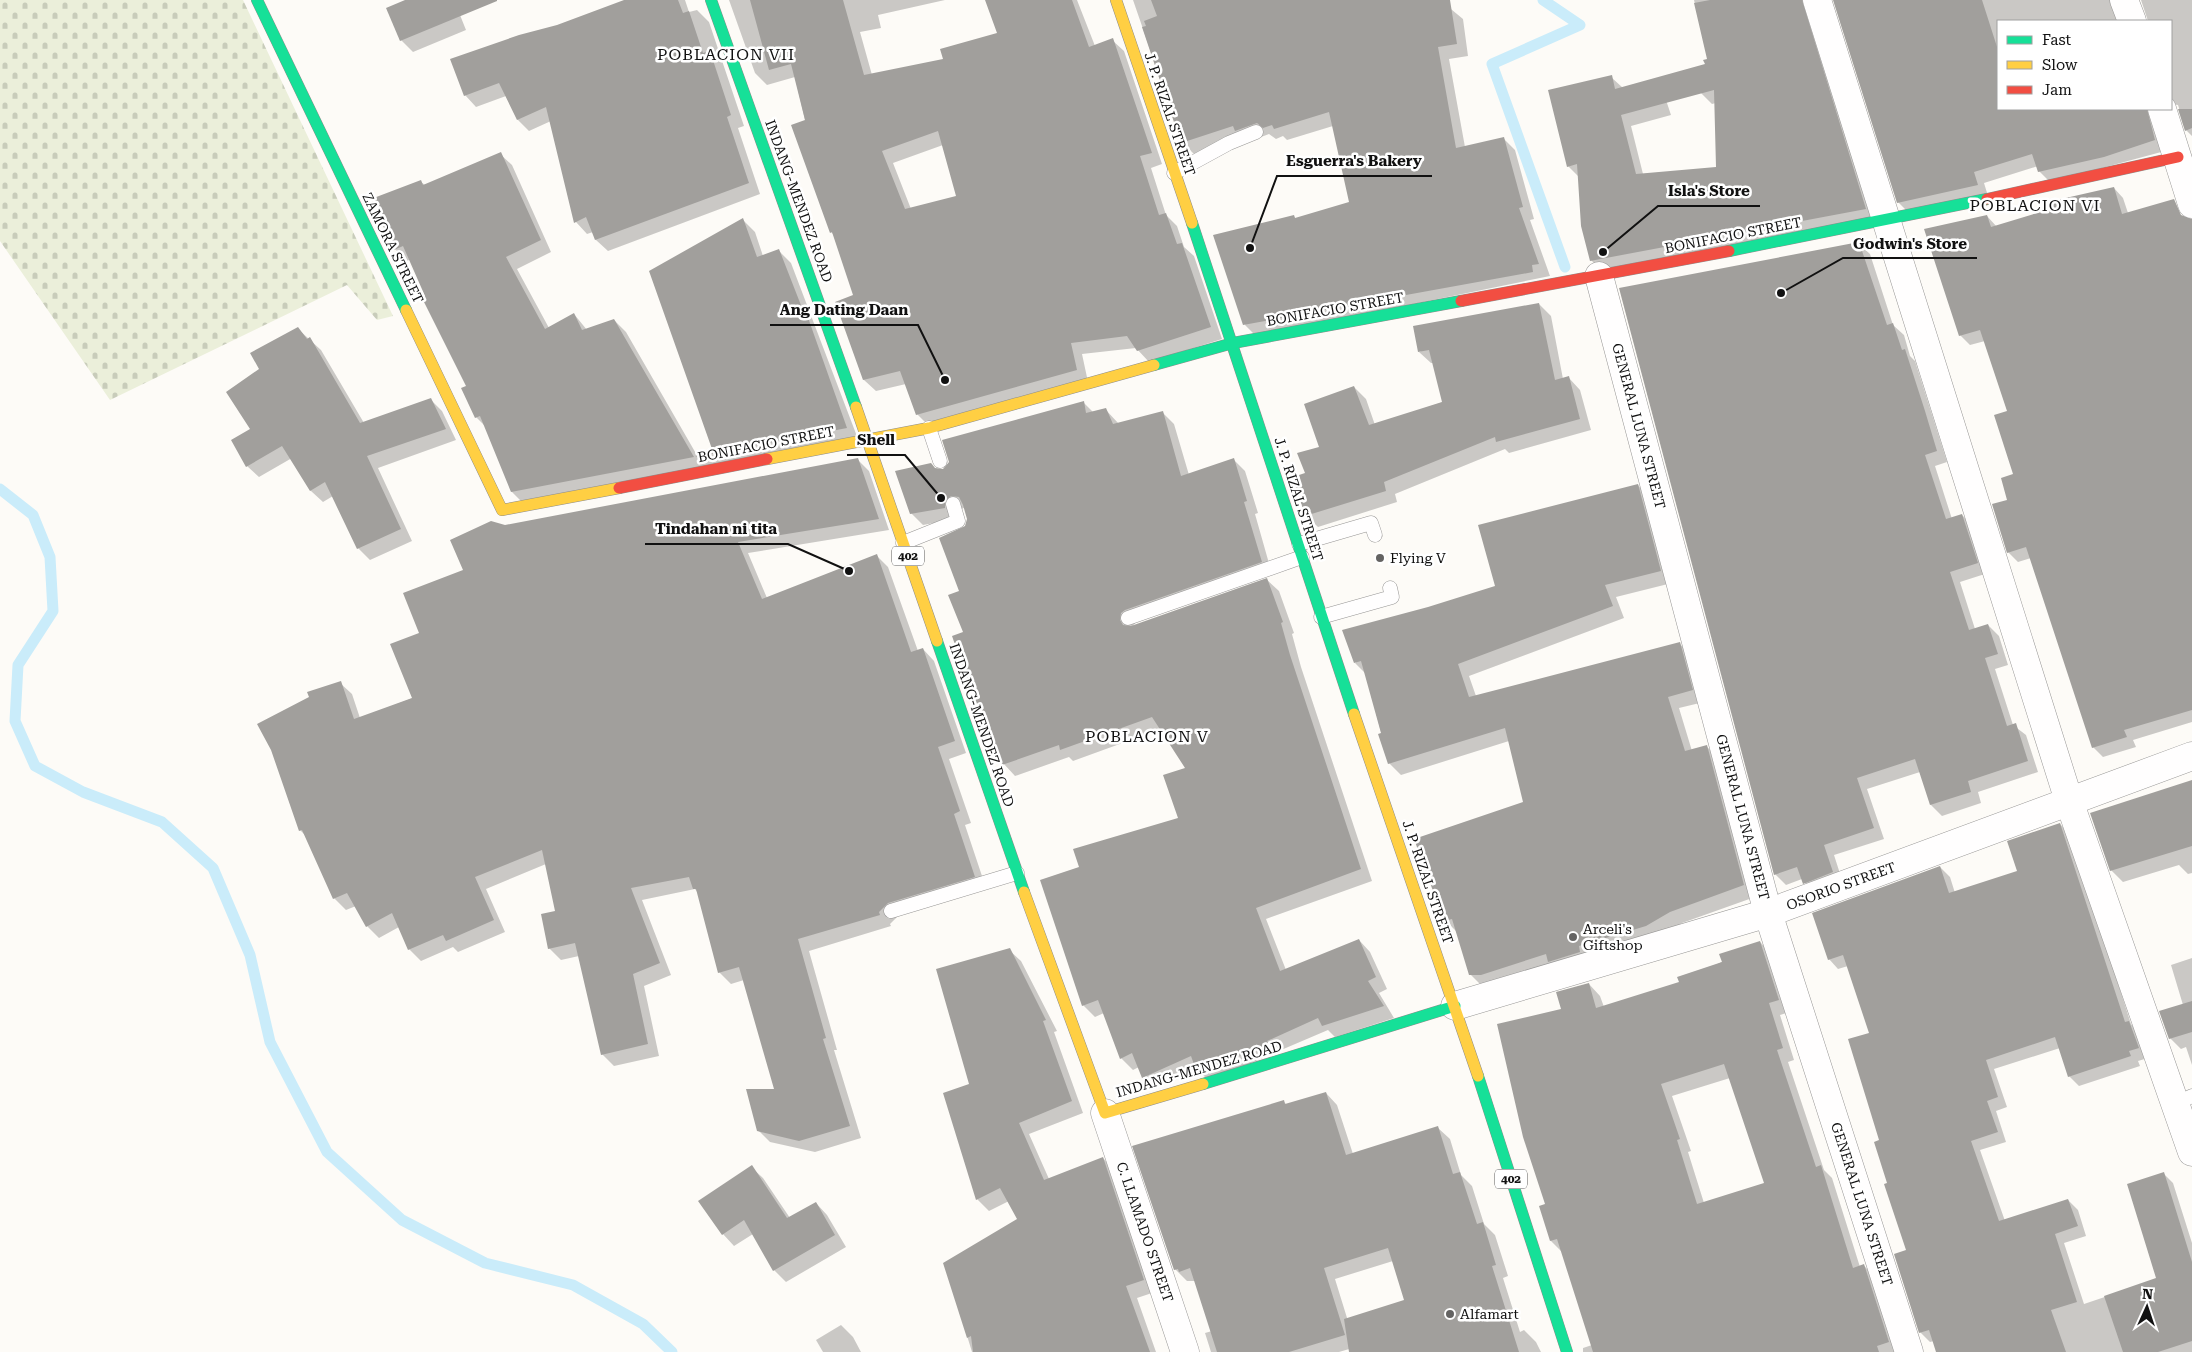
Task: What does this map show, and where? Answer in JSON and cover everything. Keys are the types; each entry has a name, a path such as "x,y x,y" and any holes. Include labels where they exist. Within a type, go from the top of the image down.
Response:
{"main road":[{"name":"ZAMORA STREET","path":"257,0 502,510"},
{"name":"INDANG-MENDEZ ROAD","path":"711,0 868,440 1017,873 1105,1113 1271,1064 1455,1006"},
{"name":"J. P. RIZAL STREET","path":"1116,0 1233,343 1321,617 1455,1006"},
{"name":"BONIFACIO STREET","path":"502,510 929,428 1233,343 1887,221 2178,156"},
{"name":"402","path":"1455,1006 1567,1352"}],"street":[{"path":"1816,0 2069,801 2183,1100 2192,1152"},
{"path":"2124,0 2132,20"},
{"path":"2162,110 2192,204"},
{"name":"GENERAL LUNA STREET","path":"1599,276 1768,913 1909,1352"},
{"name":"OSORIO STREET","path":"1455,1006 1768,913 2192,756"},
{"name":"C. LLAMADO STREET","path":"1105,1113 1185,1352"}],"lane":[{"path":"1174,173 1229,143 1256,132"},
{"path":"929,428 940,461"},
{"path":"903,542 958,521 953,504"},
{"path":"1128,618 1371,523 1375,535"},
{"path":"1321,617 1392,597 1390,588"},
{"path":"891,910 1017,873"}],"green space":[{"path":"0,0 243,0 393,316 377,320 347,285 110,400 0,241"}],"building":[{"path":"405,0 497,1 400,41 386,8"},
{"path":"624,0 678,0 683,13 689,11 703,53 710,51 731,115 727,117 749,183 595,240 586,217 574,223 546,107 517,120 499,83 464,96 450,59 519,35 557,25"},
{"path":"750,0 843,0 864,75 943,59 940,49 997,33 985,0 1072,0 1089,47 1113,38 1152,153 1140,156 1159,215 1166,213 1177,244 1182,243 1211,327 1137,351 1127,336 1071,343 1077,370 916,415 900,371 863,380 835,302 853,295 832,232 830,233 791,125 805,120 791,64 769,70","holes":["938,131 956,196 905,209 882,151"]},
{"path":"1151,0 1450,0 1457,44 1438,47 1456,148 1504,137 1523,207 1519,208 1539,264 1532,265 1533,272 1406,295 1405,291 1325,310 1243,325 1213,235 1294,215 1295,218 1349,202 1329,112 1274,129 1272,125 1263,128 1257,123 1235,131 1233,126 1181,143 1142,27 1146,26 1144,21 1157,16"},
{"path":"1710,0 1802,0 1866,209 1590,261 1581,226 1577,164 1567,167 1548,90 1612,75 1615,89 1705,64 1703,60 1707,59 1694,3","holes":["1714,90 1716,167 1636,174 1621,115"]},
{"path":"1833,0 1982,0 1997,47 1997,110 2147,110 2155,140 2104,157 2038,172 2032,154 1974,172 1978,185 1897,203"},
{"path":"2178,109 2192,109 2192,128 2185,131"},
{"path":"501,152 541,240 506,257 545,329 574,313 582,330 614,319 694,457 511,492 480,416 475,418 461,388 466,386 422,298 425,296 403,246 394,250 371,199 421,180 423,185"},
{"path":"2114,187 2122,214 2174,199 2181,215 2192,219 2192,710 2124,730 2127,737 2092,748 2026,547 2007,553 1992,504 2007,500 2001,478 2013,474 1994,415 2007,411 1980,330 1959,336 1924,229 1987,215 1991,227 2050,209 2048,202"},
{"path":"743,218 757,257 779,249 804,313 806,312 847,428 695,457 712,449 649,271"},
{"path":"1859,242 1887,325 1893,323 1902,350 1905,349 1925,411 1937,451 1925,455 1946,519 1962,514 1978,563 1950,572 1969,630 1988,624 1998,654 1985,658 2007,726 2016,723 2028,761 1968,781 1971,792 1930,805 1915,759 1857,778 1874,828 1824,845 1833,872 1803,884 1797,867 1774,875 1619,288"},
{"path":"1539,303 1555,380 1569,376 1580,419 1496,442 1495,437 1384,482 1386,491 1305,516 1293,477 1305,473 1297,453 1319,447 1304,404 1354,386 1369,425 1442,402 1429,350 1418,352 1413,326"},
{"path":"298,327 307,339 310,337 360,423 431,398 446,429 367,456 401,529 357,549 325,482 310,491 282,446 246,467 231,440 250,429 226,392 259,369 250,353"},
{"path":"1084,401 1086,413 1106,408 1113,424 1163,411 1181,476 1234,458 1247,501 1244,502 1262,562 1125,610 1121,613 1120,620 1123,625 1131,626 1267,578 1283,622 1281,623 1290,655 1361,869 1256,908 1280,971 1359,939 1376,977 1368,981 1384,1006 1322,1026 1318,1018 1267,1041 1269,1044 1196,1070 1191,1056 1142,1078 1132,1053 1120,1059 1098,1000 1082,1006 1040,880 1079,867 1073,849 1178,818 1163,775 1185,768 1152,717 1060,750 1059,745 1002,765 990,729 985,731 952,636 963,632 948,595 959,591 939,538 965,526 967,519 963,505 959,497 951,496 945,501 945,508 910,514 895,471 931,463 935,468 943,469 949,462 942,440"},
{"path":"858,458 879,519 738,542 762,599 877,554 911,652 923,648 955,741 938,747 960,811 954,814 975,877 888,903 879,912 880,915 798,939 826,1038 823,1039 850,1126 799,1141 757,1131 746,1089 774,1089 739,967 718,973 696,889 693,889 689,877 631,888 660,963 633,974 648,1044 601,1055 575,943 548,949 541,914 555,911 542,850 475,877 494,920 446,941 443,935 408,950 392,913 366,927 347,893 333,899 302,830 299,831 271,750 257,724 309,697 307,692 341,681 354,719 412,698 390,644 419,633 403,593 463,570 450,540 491,521 505,525"},
{"path":"1638,484 1661,571 1605,585 1613,606 1458,664 1469,697 1680,642 1693,690 1668,697 1685,751 1707,745 1744,885 1670,912 1646,926 1579,946 1580,952 1548,962 1546,954 1481,975 1469,975 1452,919 1444,921 1414,839 1523,802 1505,728 1388,764 1378,734 1381,733 1361,661 1354,663 1342,630 1428,607 1495,586 1478,525"},
{"path":"2192,780 2192,846 2110,871 2090,813"},
{"path":"2060,823 2125,1022 2129,1021 2139,1048 2129,1051 2131,1056 2068,1077 2055,1037 1986,1060 1998,1097 1987,1101 1998,1132 1971,1141 1999,1221 2068,1199 2078,1226 2055,1234 2077,1302 2051,1310 2066,1352 1936,1352 1929,1330 1919,1333 1894,1254 1906,1250 1884,1184 1887,1183 1874,1142 1879,1140 1848,1039 1869,1033 1843,955 1828,960 1812,913 1940,866 1949,893 2017,871 2007,841"},
{"path":"1760,941 1779,1000 1769,1003 1783,1048 1777,1050 1816,1167 1821,1165 1853,1268 1864,1264 1889,1342 1877,1346 1879,1352 1593,1352 1557,1239 1550,1241 1539,1206 1545,1204 1523,1137 1497,1024 1561,1009 1556,992 1589,983 1596,1008 1679,982 1677,977 1722,962 1719,954","holes":["1724,1064 1764,1183 1697,1204 1677,1140 1680,1139 1661,1084"]},
{"path":"1010,948 1046,1020 1043,1021 1072,1101 1019,1123 1044,1180 1103,1157 1144,1280 1126,1286 1150,1352 973,1352 971,1336 967,1338 943,1263 1017,1219 1000,1188 976,1200 943,1093 969,1084 936,969"},
{"path":"2192,1001 2192,1032 2169,1039 2159,1011"},
{"path":"1326,1092 1346,1155 1438,1126 1453,1174 1460,1172 1477,1224 1483,1222 1496,1265 1492,1266 1519,1352 1349,1352 1344,1319 1404,1300 1388,1248 1324,1268 1345,1335 1289,1352 1217,1352 1190,1268 1179,1272 1178,1269 1174,1270 1132,1146 1284,1100 1285,1104"},
{"path":"752,1165 787,1218 816,1202 835,1235 773,1271 744,1220 722,1235 698,1201"},
{"path":"2164,1172 2192,1262 2192,1341 2158,1352 2123,1352 2104,1296 2156,1278 2127,1184"}],"waterway":[{"path":"1543,0 1580,25 1492,64 1565,267"},
{"path":"0,489 33,515 50,557 53,611 18,665 15,721 35,766 83,792 162,822 213,868 250,955 270,1042 327,1152 402,1220 485,1263 573,1285 643,1324 672,1352"}],"traffic: fast":[{"path":"257,0 406,310"},
{"path":"711,0 856,407"},
{"path":"1729,251 1987,199"},
{"path":"1192,223 1354,714"},
{"path":"1154,365 1233,343 1461,301"},
{"path":"937,641 1024,892"},
{"path":"1203,1084 1455,1006"},
{"path":"1478,1076 1567,1352"}],"traffic: slow":[{"path":"1116,0 1192,223"},
{"path":"406,310 502,510 619,488"},
{"path":"767,459 929,428 1154,365"},
{"path":"856,407 937,641"},
{"path":"1354,714 1478,1076"},
{"path":"1024,892 1105,1113 1203,1084"}],"traffic: jam":[{"path":"1987,199 2178,157"},
{"path":"1461,301 1729,251"},
{"path":"619,488 767,459"}],"place":[{"name":"Esguerra's Bakery","path":"1250,248"},
{"name":"Isla's Store","path":"1603,252"},
{"name":"Godwin's Store","path":"1781,293"},
{"name":"Ang Dating Daan","path":"945,380"},
{"name":"Shell","path":"941,498"},
{"name":"Flying V","path":"1380,558"},
{"name":"Tindahan ni tita","path":"849,571"},
{"name":"Arceli's Giftshop","path":"1573,937"},
{"name":"Alfamart","path":"1450,1314"}],"district":[{"name":"POBLACION VII","path":"726,54"},
{"name":"POBLACION VI","path":"2035,205"},
{"name":"POBLACION V","path":"1147,736"}]}
